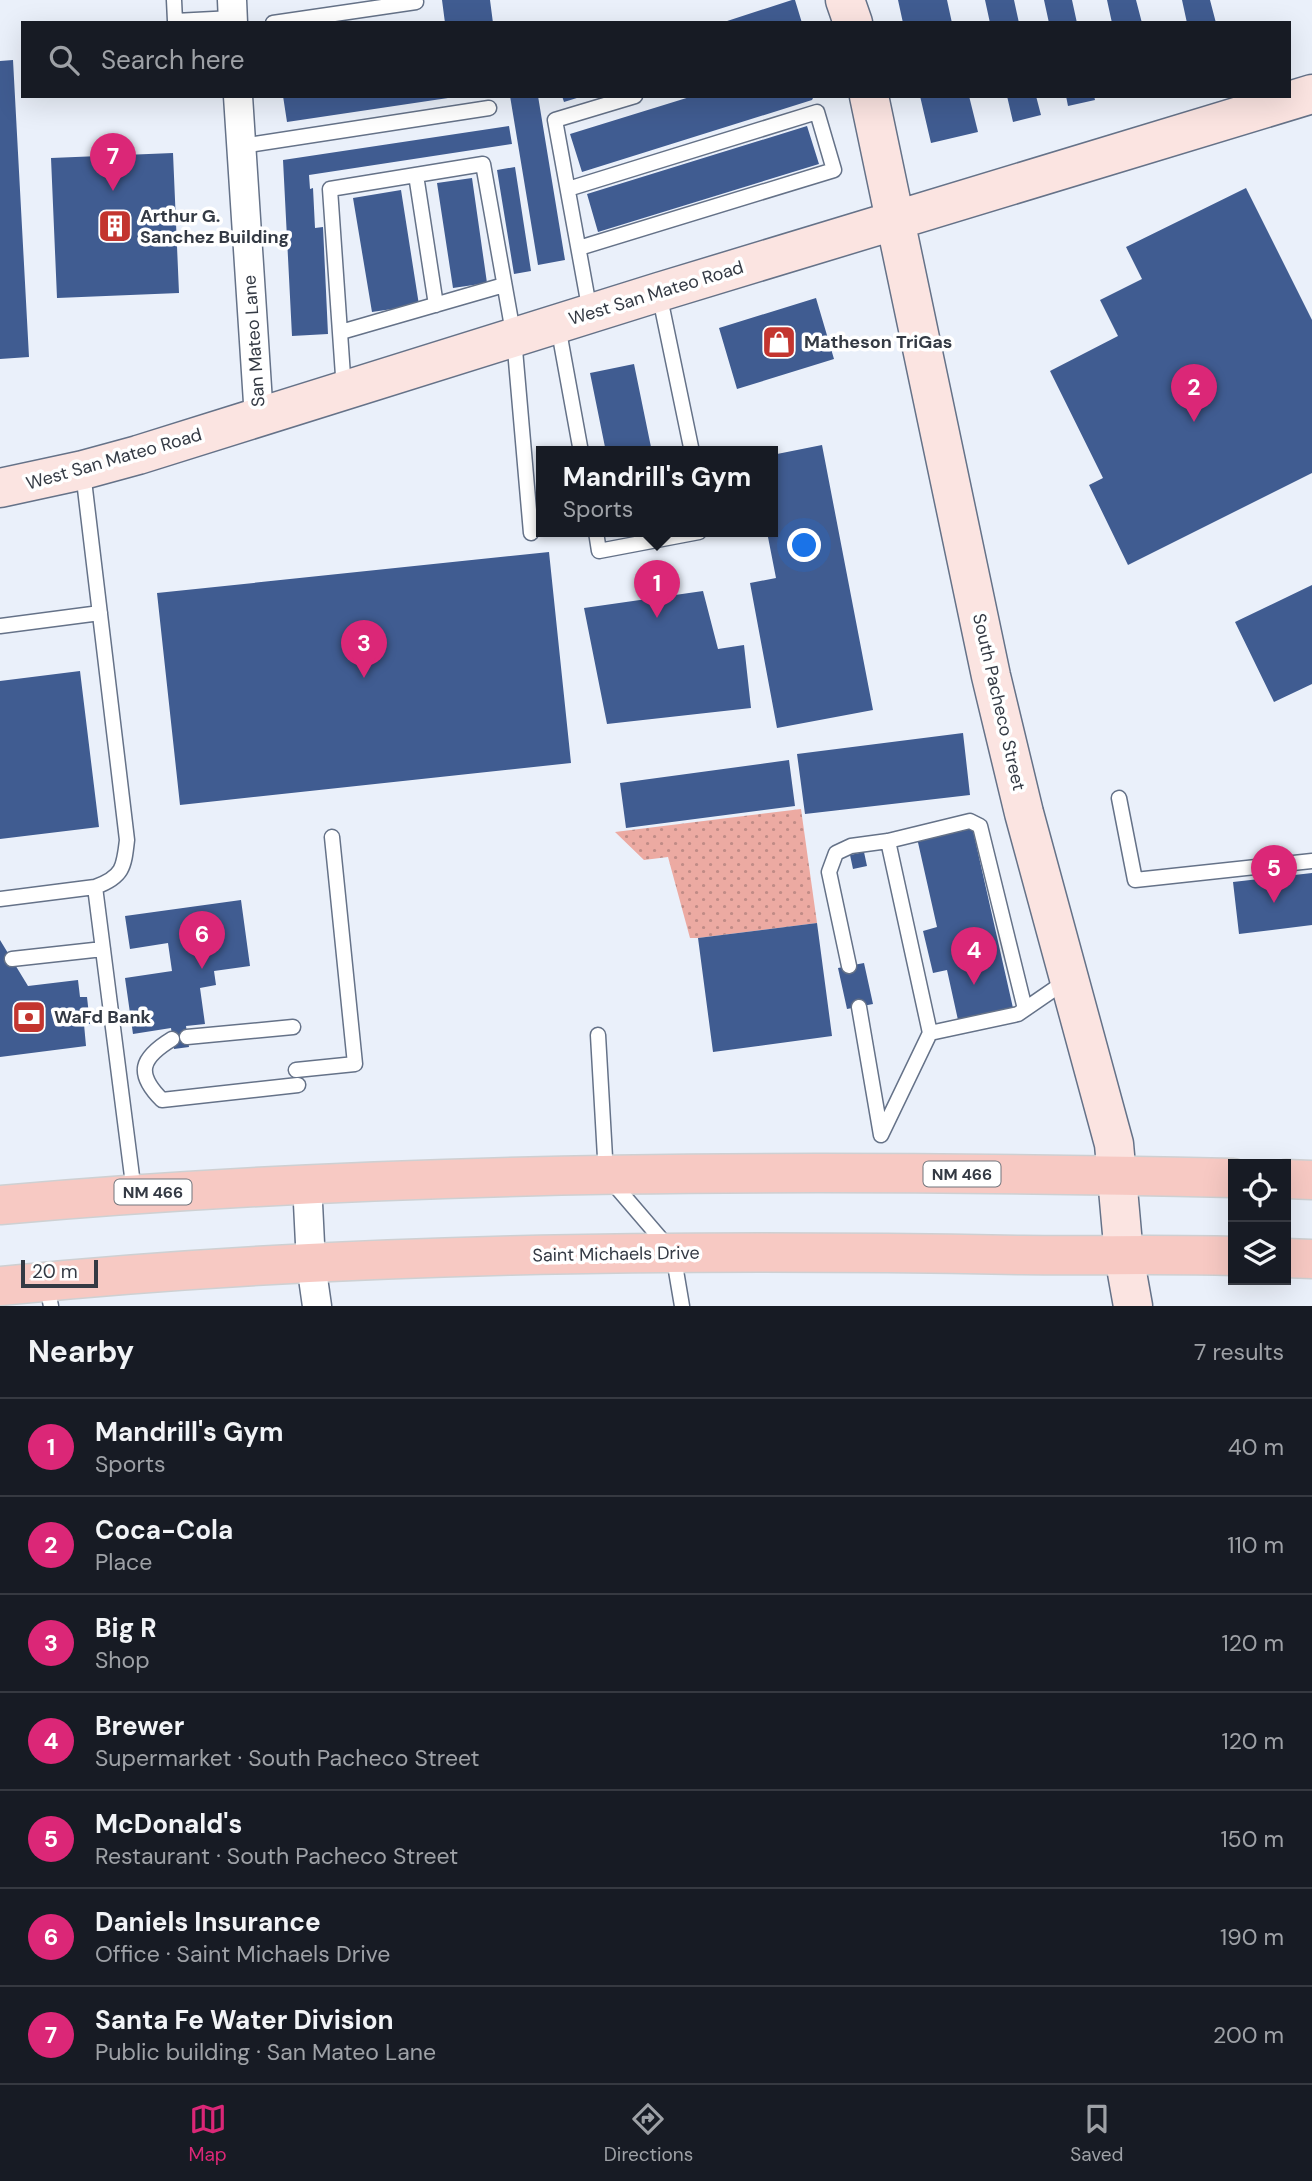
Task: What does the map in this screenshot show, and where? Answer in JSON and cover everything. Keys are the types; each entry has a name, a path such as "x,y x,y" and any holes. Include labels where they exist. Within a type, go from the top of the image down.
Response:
{"main road":[{"name":"NM 466","path":"0,1205 135,1193 307,1183 606,1175 883,1173 1228,1178"},
{"path":"1291,1179 1312,1180"},
{"name":"Saint Michaels Drive","path":"0,1286 49,1294 311,1264 491,1256 870,1252 1228,1256"},
{"path":"1291,1258 1312,1259"}],"street":[{"path":"845,0 852,21"},
{"name":"West San Mateo Road","path":"0,488 83,470 259,418 896,219 1008,188 1312,94"},
{"name":"San Mateo Lane","path":"238,98 259,418"},
{"name":"South Pacheco Street","path":"869,98 991,676 1024,813 1114,1144 1124,1256 1133,1306"},
{"path":"307,1183 311,1264 317,1306"}],"lane":[{"path":"174,0 175,21 232,14"},
{"path":"287,21 416,2"},
{"path":"581,446 574,319 579,248 555,120 628,98"},
{"path":"242,146 489,108"},
{"path":"568,189 817,112 834,170 579,248"},
{"path":"344,391 330,189 483,164 514,338 531,533"},
{"path":"416,175 436,304"},
{"path":"341,332 504,285"},
{"path":"659,292 691,446"},
{"path":"0,899 95,887 111,882 124,867 127,840 83,470"},
{"path":"597,537 599,551 673,537"},
{"path":"0,626 100,613"},
{"path":"1119,798 1135,880 1208,870 1312,861"},
{"path":"849,966 829,872 836,853 851,846 888,841 970,821 980,826 1026,1009"},
{"path":"296,1070 355,1064 332,837"},
{"path":"859,1007 881,1135 930,1033 888,841"},
{"path":"95,887 135,1193"},
{"path":"12,960 103,949"},
{"path":"930,1033 1018,1014 1070,979"},
{"path":"293,1027 180,1038 155,1050 145,1067 147,1085 162,1100 298,1086"},
{"path":"598,1035 606,1175 673,1253 682,1306"}],"shaded area":[{"path":"801,809 817,923 698,938 690,938 668,857 644,860 615,832"}],"building":[{"path":"442,0 490,0 493,21 445,21"},
{"path":"795,0 801,21 727,21"},
{"path":"898,0 947,0 952,21 903,21"},
{"path":"985,0 1014,0 1019,21 990,21"},
{"path":"1044,0 1072,0 1077,21 1049,21"},
{"path":"1107,0 1136,0 1141,21 1112,21"},
{"path":"1182,0 1210,0 1215,21 1187,21"},
{"path":"13,60 29,357 0,359 0,61"},
{"path":"283,98 448,98 287,122"},
{"path":"510,98 538,98 565,260 538,265"},
{"path":"687,98 813,98 582,172 570,134"},
{"path":"920,98 970,98 978,132 931,143"},
{"path":"1007,98 1037,98 1041,115 1013,122"},
{"path":"1066,98 1094,98 1095,100 1068,106"},
{"path":"509,126 512,144 309,175 310,189 313,188 315,228 323,227 328,334 292,336 283,160"},
{"path":"807,126 819,164 598,232 587,194"},
{"name":"Arthur G. Sanchez Building","path":"173,153 179,293 57,298 51,158"},
{"path":"515,167 531,271 514,274 497,170"},
{"path":"472,178 487,283 453,288 437,183"},
{"path":"1246,188 1312,320 1312,473 1128,565 1089,485 1103,478 1050,371 1118,336 1100,300 1142,279 1126,247"},
{"path":"401,190 419,305 372,312 353,198"},
{"path":"816,298 834,359 737,389 719,328"},
{"path":"634,364 651,446 605,446 590,373"},
{"path":"822,445 873,710 777,728 750,583 776,578 768,537 778,537 778,454"},
{"path":"549,552 571,763 180,805 157,593"},
{"path":"1312,585 1312,684 1274,702 1235,622"},
{"path":"703,591 718,649 744,645 751,708 607,724 584,608"},
{"path":"80,671 99,827 0,839 0,681"},
{"path":"963,733 970,795 805,814 797,754"},
{"path":"789,760 795,806 626,828 620,783"},
{"path":"972,826 1013,1008 958,1020 947,970 933,973 923,931 937,927 917,838"},
{"path":"864,852 867,866 853,869 850,855"},
{"path":"1312,873 1312,925 1239,934 1233,882"},
{"path":"241,900 250,966 214,971 216,985 200,988 205,1024 186,1026 189,1047 174,1049 171,1028 133,1034 125,978 172,971 168,943 130,949 125,916"},
{"path":"817,923 832,1036 713,1052 698,938"},
{"path":"0,940 28,986 78,980 80,997 87,997 90,1024 84,1024 86,1046 0,1057"},
{"path":"864,963 873,1004 847,1009 838,968"}],"place":[{"name":"Santa Fe Water Division","path":"113,191"},
{"name":"Arthur G. Sanchez Building","path":"115,226"},
{"name":"Matheson TriGas","path":"779,342"},
{"name":"Coca-Cola","path":"1194,422"},
{"name":"Mandrill's Gym","path":"657,618"},
{"name":"Big R","path":"364,678"},
{"name":"McDonald's","path":"1274,903"},
{"name":"Daniels Insurance","path":"202,969"},
{"name":"Brewer","path":"974,985"},
{"name":"WaFd Bank","path":"29,1017"}]}
